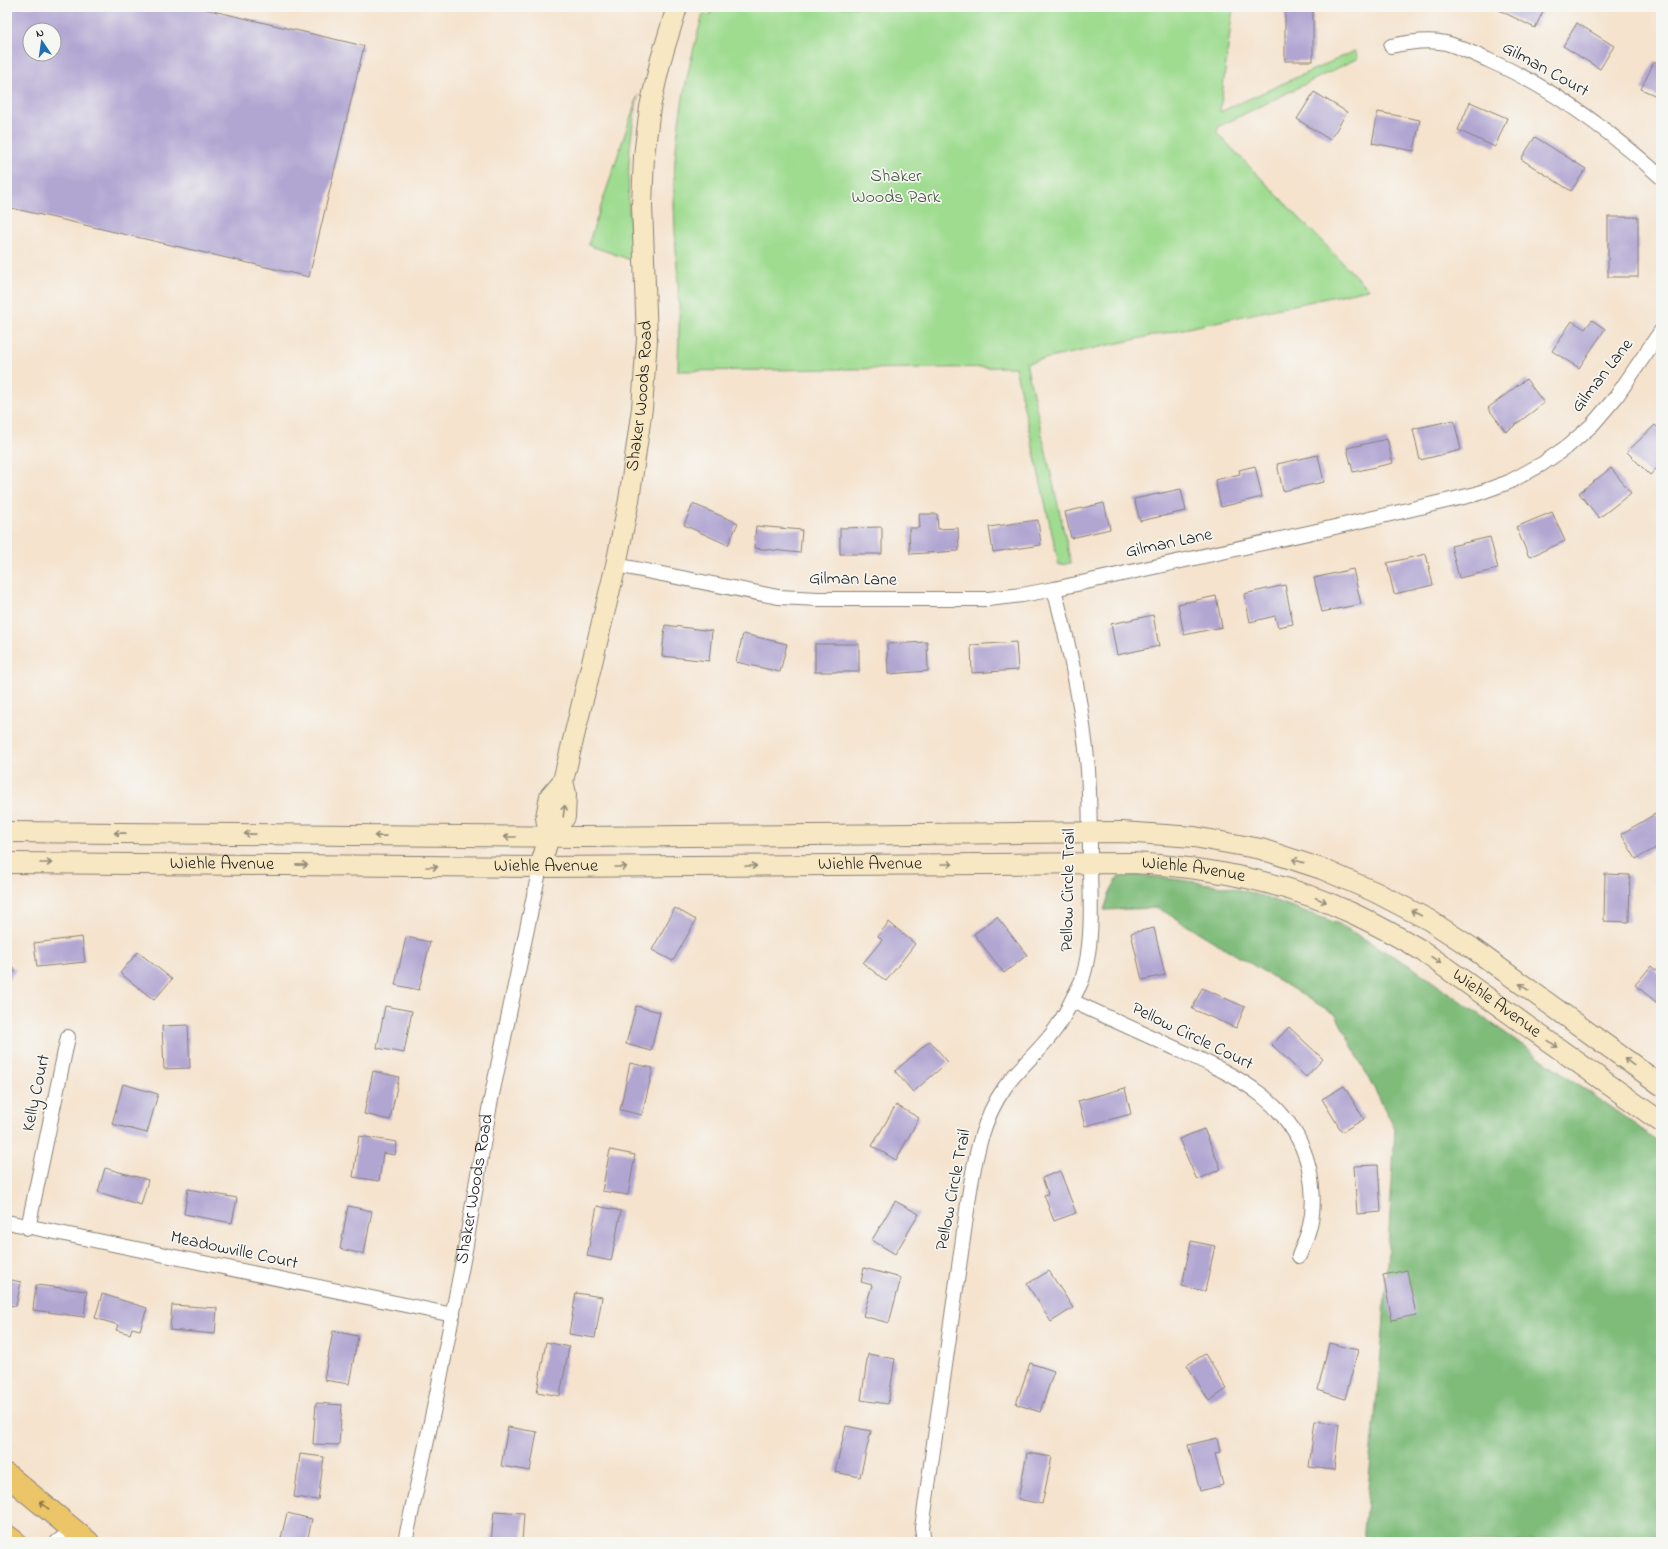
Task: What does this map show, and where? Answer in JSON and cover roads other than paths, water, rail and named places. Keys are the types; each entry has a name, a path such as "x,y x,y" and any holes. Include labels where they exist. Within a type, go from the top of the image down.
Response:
{"highway":[{"path":"7,1475 81,1536"},
{"path":"7,1536 14,1542"}],"main road":[{"name":"Shaker Woods Road","path":"540,867 550,837 546,816 550,796 563,781 616,565 629,500 642,408 647,339 642,205 644,156 650,107 661,59 676,7"},
{"name":"Wiehle Avenue","path":"7,832 550,837 1091,832 1157,833 1230,842 1261,849 1322,869 1375,892 1429,920 1472,948 1661,1085"},
{"name":"Wiehle Avenue","path":"7,863 540,867 1090,863 1166,865 1234,874 1309,896 1352,913 1420,950 1661,1122"}],"street":[{"name":"Gilman Court","path":"1391,46 1410,42 1432,41 1446,43 1511,70 1552,92 1593,120 1661,177"},
{"name":"Gilman Lane","path":"616,565 778,597 820,600 988,599 1054,589 1335,527 1461,497 1509,482 1549,460 1592,425 1616,397 1661,331"},
{"name":"Pellow Circle Trail","path":"924,1542 922,1528 966,1212 976,1154 990,1110 1004,1087 1046,1041 1062,1019 1082,980 1087,958 1090,913 1091,832 1088,769 1070,646 1054,589"},
{"name":"Shaker Woods Road","path":"405,1542 453,1315 490,1104 540,867"},
{"name":"Pellow Circle Court","path":"1072,1001 1222,1070 1268,1099 1284,1117 1298,1137 1304,1151 1313,1184 1314,1205 1310,1226 1299,1256"},
{"name":"Kelly Court","path":"28,1228 68,1037"},
{"name":"Meadowville Court","path":"7,1222 28,1228 453,1315"},
{"path":"57,1542 81,1536"}],"park label":[{"name":"Shaker Woods Park","path":"896,187"}]}
